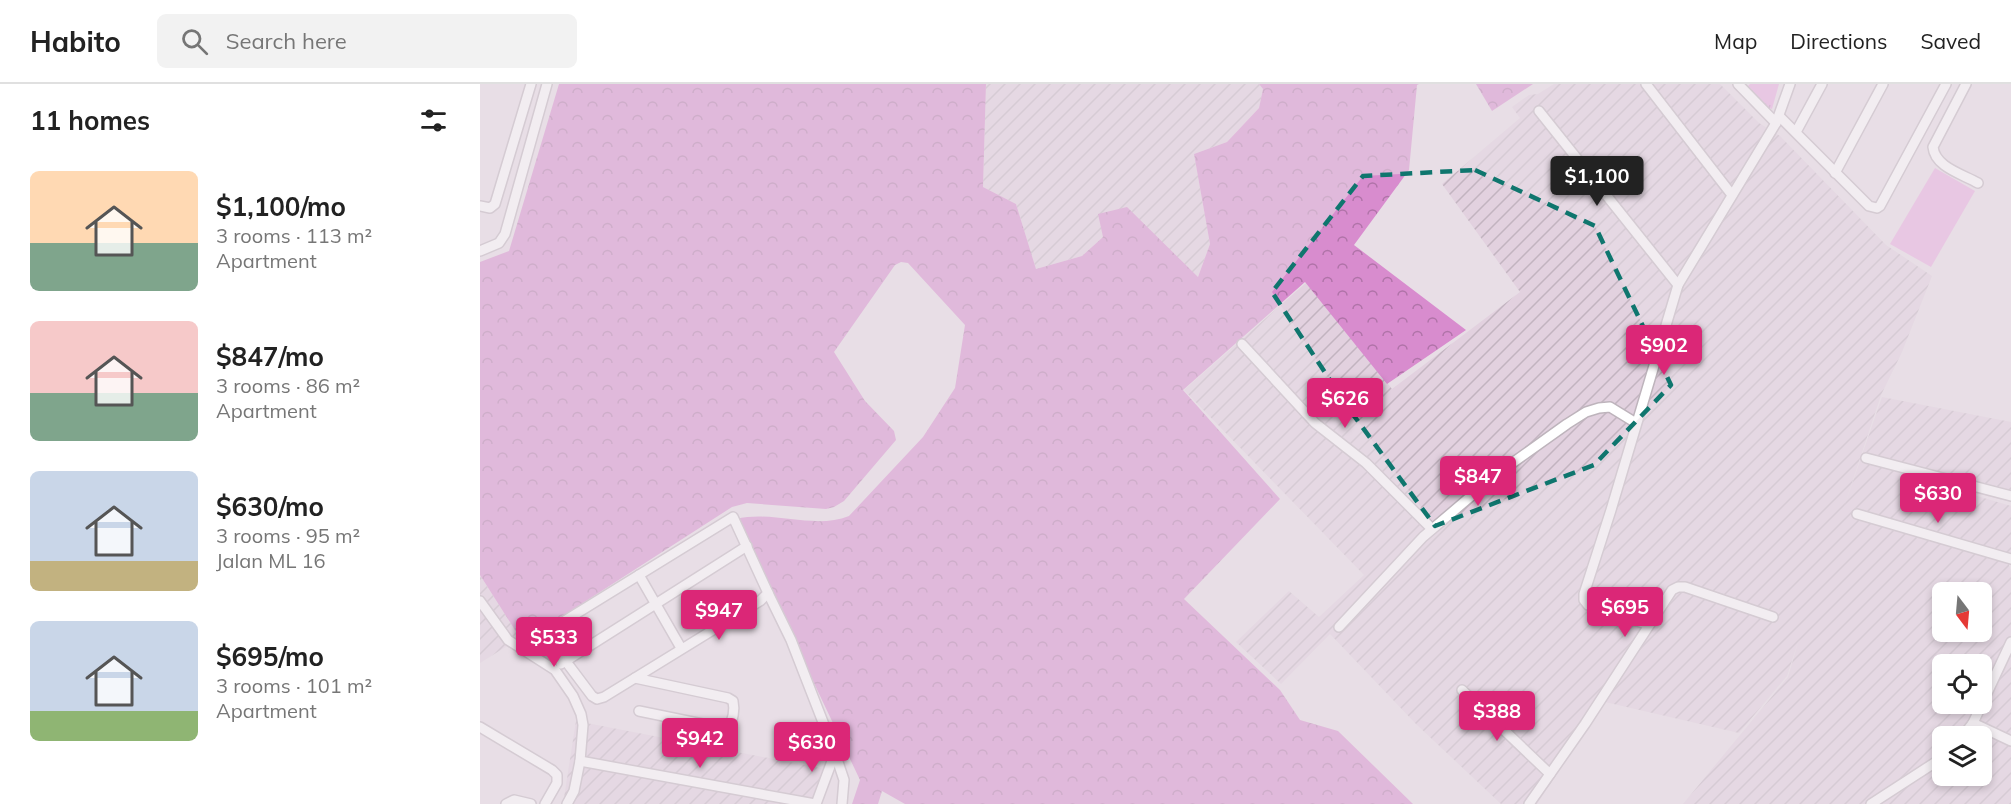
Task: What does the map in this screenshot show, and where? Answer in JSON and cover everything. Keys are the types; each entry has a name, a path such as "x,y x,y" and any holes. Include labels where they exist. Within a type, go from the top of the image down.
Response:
{"street":[{"path":"480,206 490,208 495,204 531,84"},
{"path":"480,251 499,243 505,234 547,84"},
{"path":"1646,84 1732,195"},
{"path":"1738,84 1777,120 1796,132 1873,208 1880,206 1946,84"},
{"path":"1649,625 1588,604 1584,600 1584,594 1678,285 1777,120 1790,84"},
{"path":"1796,132 1822,84"},
{"path":"1835,173 1883,84"},
{"path":"1966,84 1933,147 1934,156 1941,163 1978,183"},
{"path":"1539,111 1678,285"},
{"path":"1242,344 1315,423 1366,463 1432,529"},
{"path":"1340,627 1406,554 1432,529 1506,468 1586,412 1610,407 1635,423"},
{"path":"1866,458 2011,496"},
{"path":"1857,514 2011,559"},
{"path":"768,593 760,601 604,697 597,699 592,696 549,639 548,633 553,628 733,517 791,640 835,753 844,780 842,804"},
{"path":"555,670 565,660 747,546"},
{"path":"639,575 681,648"},
{"path":"1529,804 1672,590 1678,587 1708,593 1773,617"},
{"path":"480,601 508,640 555,670 573,696 581,714 583,725 580,761 574,791 567,804"},
{"path":"1971,726 2008,656 2011,642"},
{"path":"635,678 728,698 733,701 734,707 728,728 639,711"},
{"path":"1462,690 1550,774"},
{"path":"1973,723 2011,741"},
{"path":"480,727 557,775 557,783 545,804"},
{"path":"580,761 816,804 835,753"},
{"path":"1872,804 1932,765"},
{"path":"506,804 514,800 531,804"}],"highlighted area":[{"path":"1475,170 1595,226 1671,385 1594,465 1435,526 1349,409 1272,292 1363,176"}],"shaded area":[{"path":"986,84 1259,84 1263,89 1259,108 1227,142 1194,154 1210,244 1198,277 1103,237 1082,256 1036,269 1016,204 983,187"},
{"path":"1554,84 1720,84 1759,123 1780,136 1886,245 1932,276 1902,352 1881,395 1843,510 1882,397 2011,422 2011,502 1899,473 2011,506 2009,565 2011,572 2011,804 1683,804 1788,677 1799,639 1787,676 1739,733 1605,702 1537,804 1501,804 1416,724 1330,634 1281,684 1236,642 1289,591 1319,617 1364,575 1184,390 1308,281 1392,389 1520,292 1442,184 1520,118 1512,107 1529,95 1538,94"},
{"path":"480,575 520,638 480,663"},
{"path":"576,721 831,770 819,804 563,804"}],"green space":[{"path":"559,84 986,84 983,187 1016,204 1036,269 1082,256 1103,237 1098,214 1127,207 1198,277 1210,244 1194,154 1227,142 1259,108 1263,89 1259,84 1419,84 1417,85 1409,170 1354,245 1466,330 1387,384 1305,282 1183,390 1280,499 1184,599 1280,690 1300,720 1338,731 1413,804 905,804 882,791 878,804 852,804 860,780 736,519 765,517 822,521 849,516 923,437 955,388 965,325 908,263 901,262 895,265 834,352 865,401 894,431 896,440 844,501 826,509 747,503 732,507 541,630 539,648 520,638 480,575 480,262 509,251"},
{"path":"1476,84 1533,84 1492,111"},
{"path":"1750,84 1779,84 1772,109 1746,88"},
{"path":"1935,168 1975,191 1931,267 1890,244"}]}
